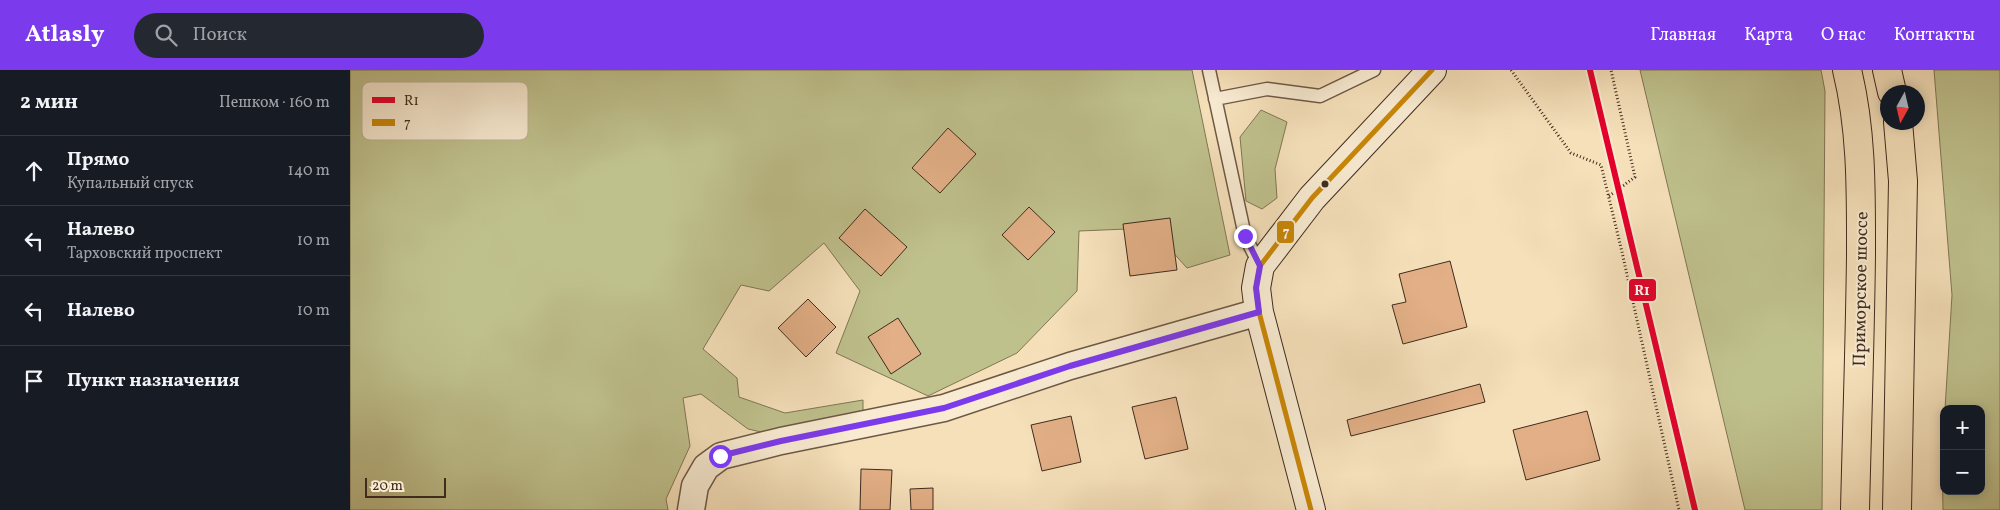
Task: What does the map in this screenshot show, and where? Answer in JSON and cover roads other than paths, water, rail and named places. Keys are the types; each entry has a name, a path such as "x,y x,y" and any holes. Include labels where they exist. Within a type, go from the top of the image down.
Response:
{"highway":[{"name":"Приморское шоссе","path":"1847,70 1857,133 1861,183 1861,282 1855,510"},
{"path":"1887,70 1890,85"},
{"path":"1897,510 1903,180 1899,130"}],"street":[{"path":"1311,510 1259,312 1256,288 1260,266 1312,198 1432,70"},
{"path":"691,510 695,486 706,467 720,456 781,441 944,408 1070,366 1259,312"}],"lane":[{"path":"1209,70 1245,236 1260,266"},
{"path":"1215,99 1267,89 1320,96 1374,70"}]}
